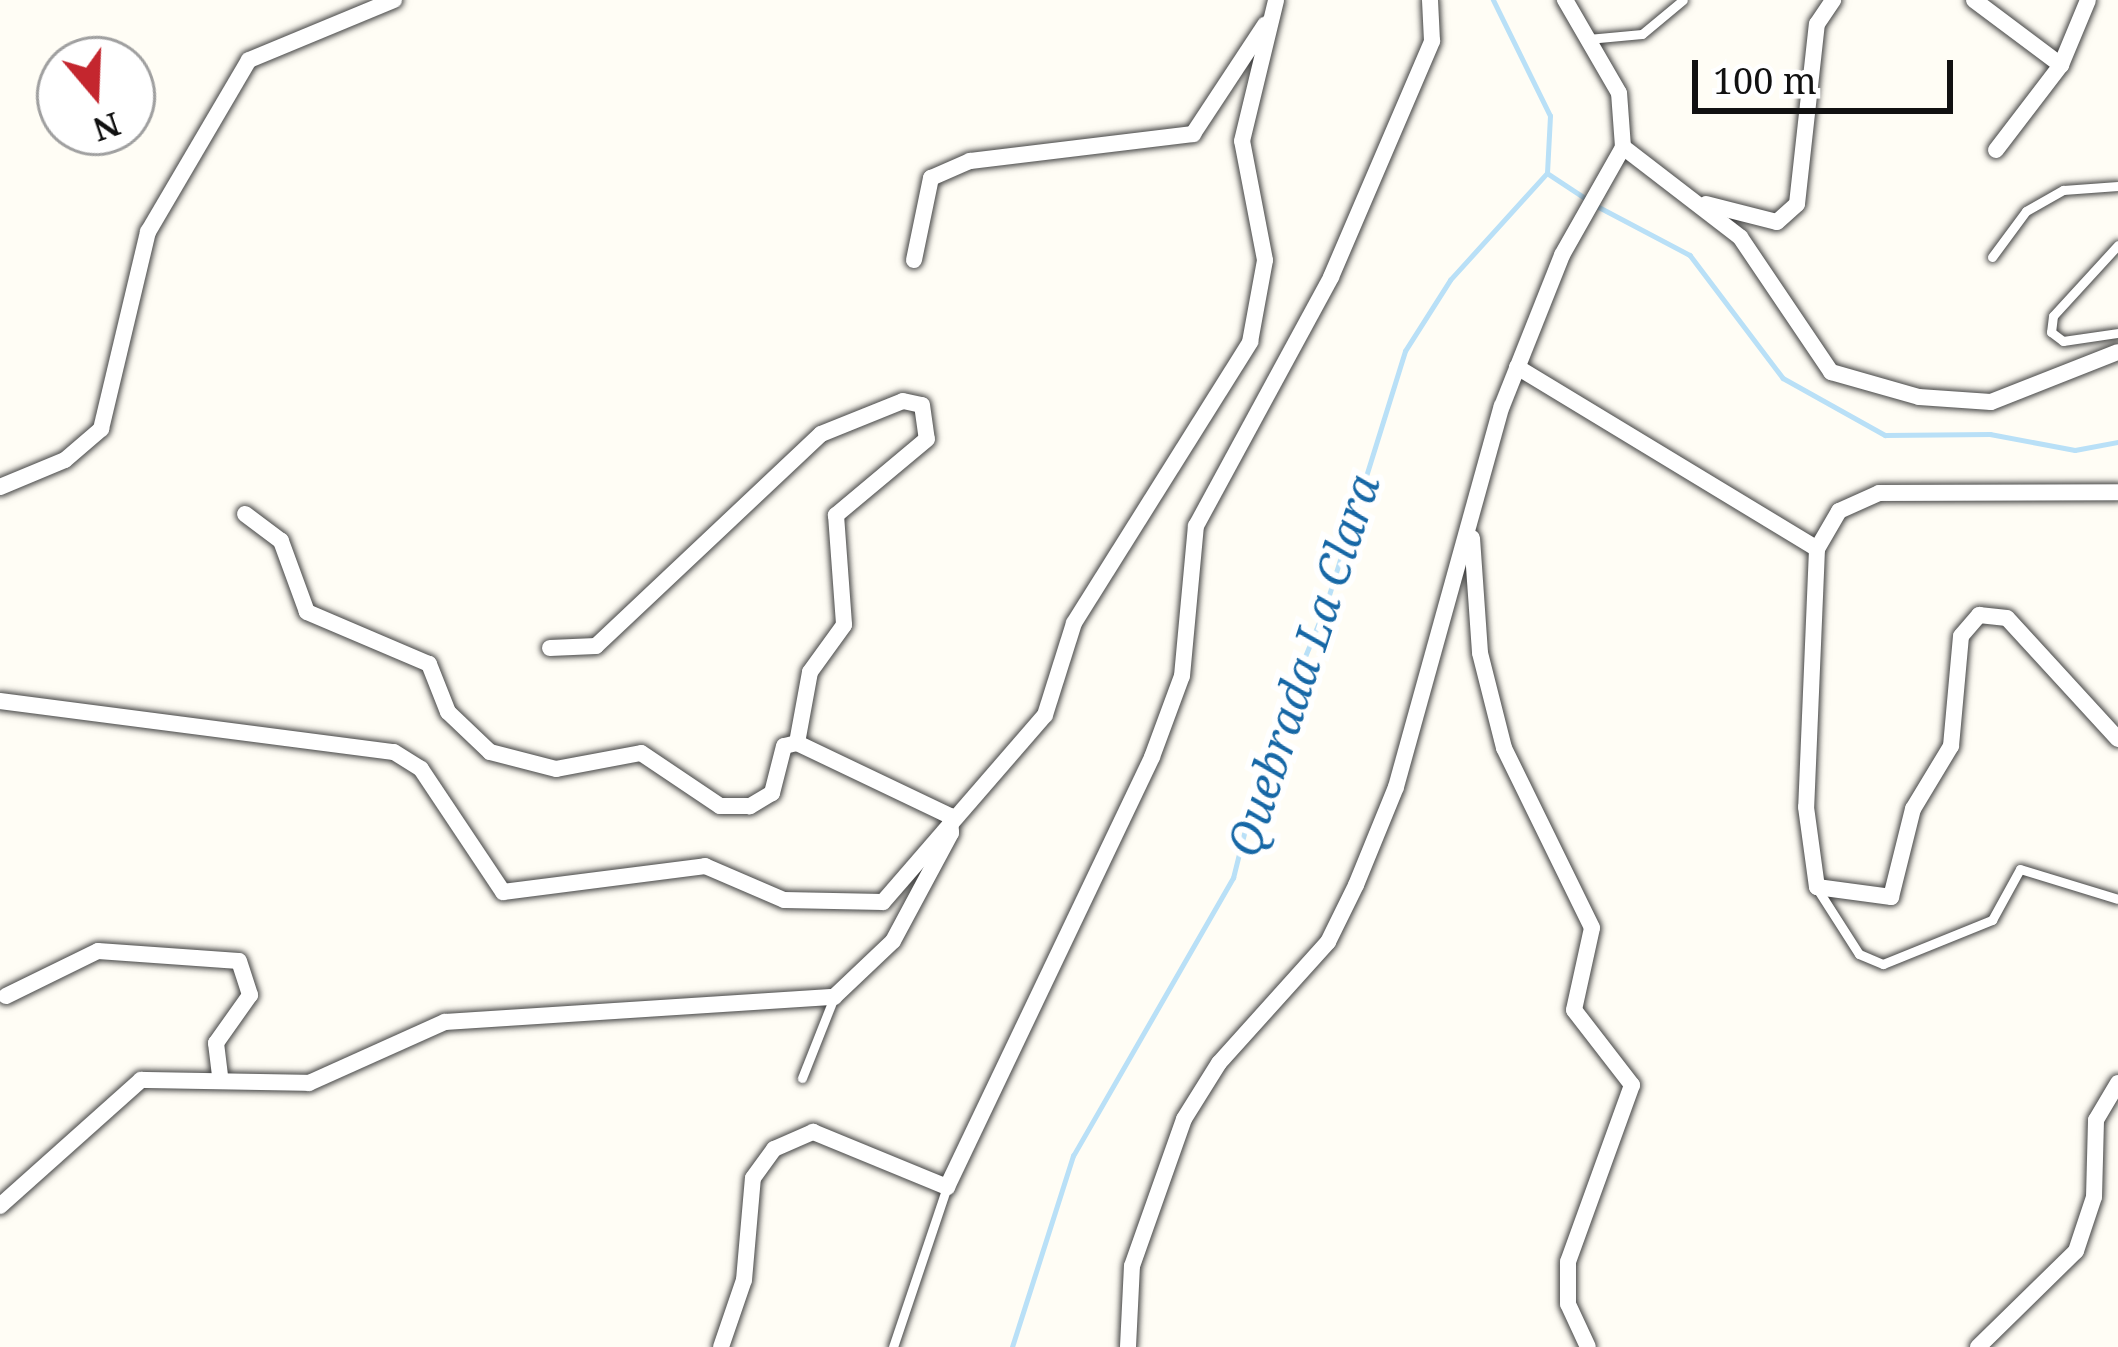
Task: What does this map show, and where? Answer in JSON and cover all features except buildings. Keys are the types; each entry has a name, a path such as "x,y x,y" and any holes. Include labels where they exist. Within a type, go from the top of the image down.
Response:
{"street":[{"path":"0,487 65,460 101,429 148,232 249,60 394,0"},
{"path":"721,1347 744,1280 753,1178 774,1149 813,1132 947,1187 1152,757 1182,676 1196,526 1331,277 1432,41 1430,0"},
{"path":"1128,1347 1132,1267 1184,1120 1219,1064 1328,942 1396,787 1517,367 1623,147 1619,93 1565,0"},
{"path":"1696,202 1789,217 1817,24 1833,0"},
{"path":"1974,0 2061,65"},
{"path":"1996,151 2061,65 2089,0"},
{"path":"914,260 931,178 985,158 1193,134 1275,7"},
{"path":"0,701 394,752 421,770 486,875 526,896 705,866 784,900 852,908 900,891 950,816 1045,716 1074,623 1250,342 1265,260 1242,141 1275,7"},
{"path":"1623,147 1740,237 1831,372 1991,402 2118,352"},
{"path":"1517,367 1817,548"},
{"path":"550,648 596,646 821,434 903,401 922,405 928,439 836,515 844,625 810,672 797,743"},
{"path":"2118,492 2003,501 1880,493 1839,511 1817,548 1806,807 1817,887 1891,897 1913,809 1960,716 1961,636 1979,615 2007,618 2118,739"},
{"path":"245,514 280,541 307,611 429,664 448,712 490,752 556,770 640,752 721,806 750,806 772,793 784,746 797,743 950,816"},
{"path":"1472,536 1480,653 1504,748 1592,928 1574,1010 1632,1085 1568,1262 1568,1304 1588,1347"},
{"path":"0,1206 127,1084 220,1077 309,1083 445,1022 834,997 892,941 950,816"},
{"path":"6,996 98,951 239,961 250,994 216,1043 220,1077"},
{"path":"1978,1347 2076,1251 2095,1197 2096,1120 2118,1083"}],"lane":[{"path":"1588,39 1642,34 1683,0"},
{"path":"1992,257 2026,211 2062,190 2118,186"},
{"path":"2118,245 2053,316 2051,332 2063,341 2118,333"},
{"path":"1817,887 1859,954 1883,964 1992,920 2020,869 2118,899"},
{"path":"802,1078 834,997"},
{"path":"893,1347 947,1187"}],"waterway":[{"name":"Quebrada La Clara","path":"1012,1347 1073,1156 1233,878 1262,762 1325,608 1405,351 1450,280 1547,173 1550,116 1493,0"},
{"path":"1547,173 1588,200"},
{"path":"1597,206 1690,255 1783,378 1885,435 1990,434 2075,450 2118,442"}]}
